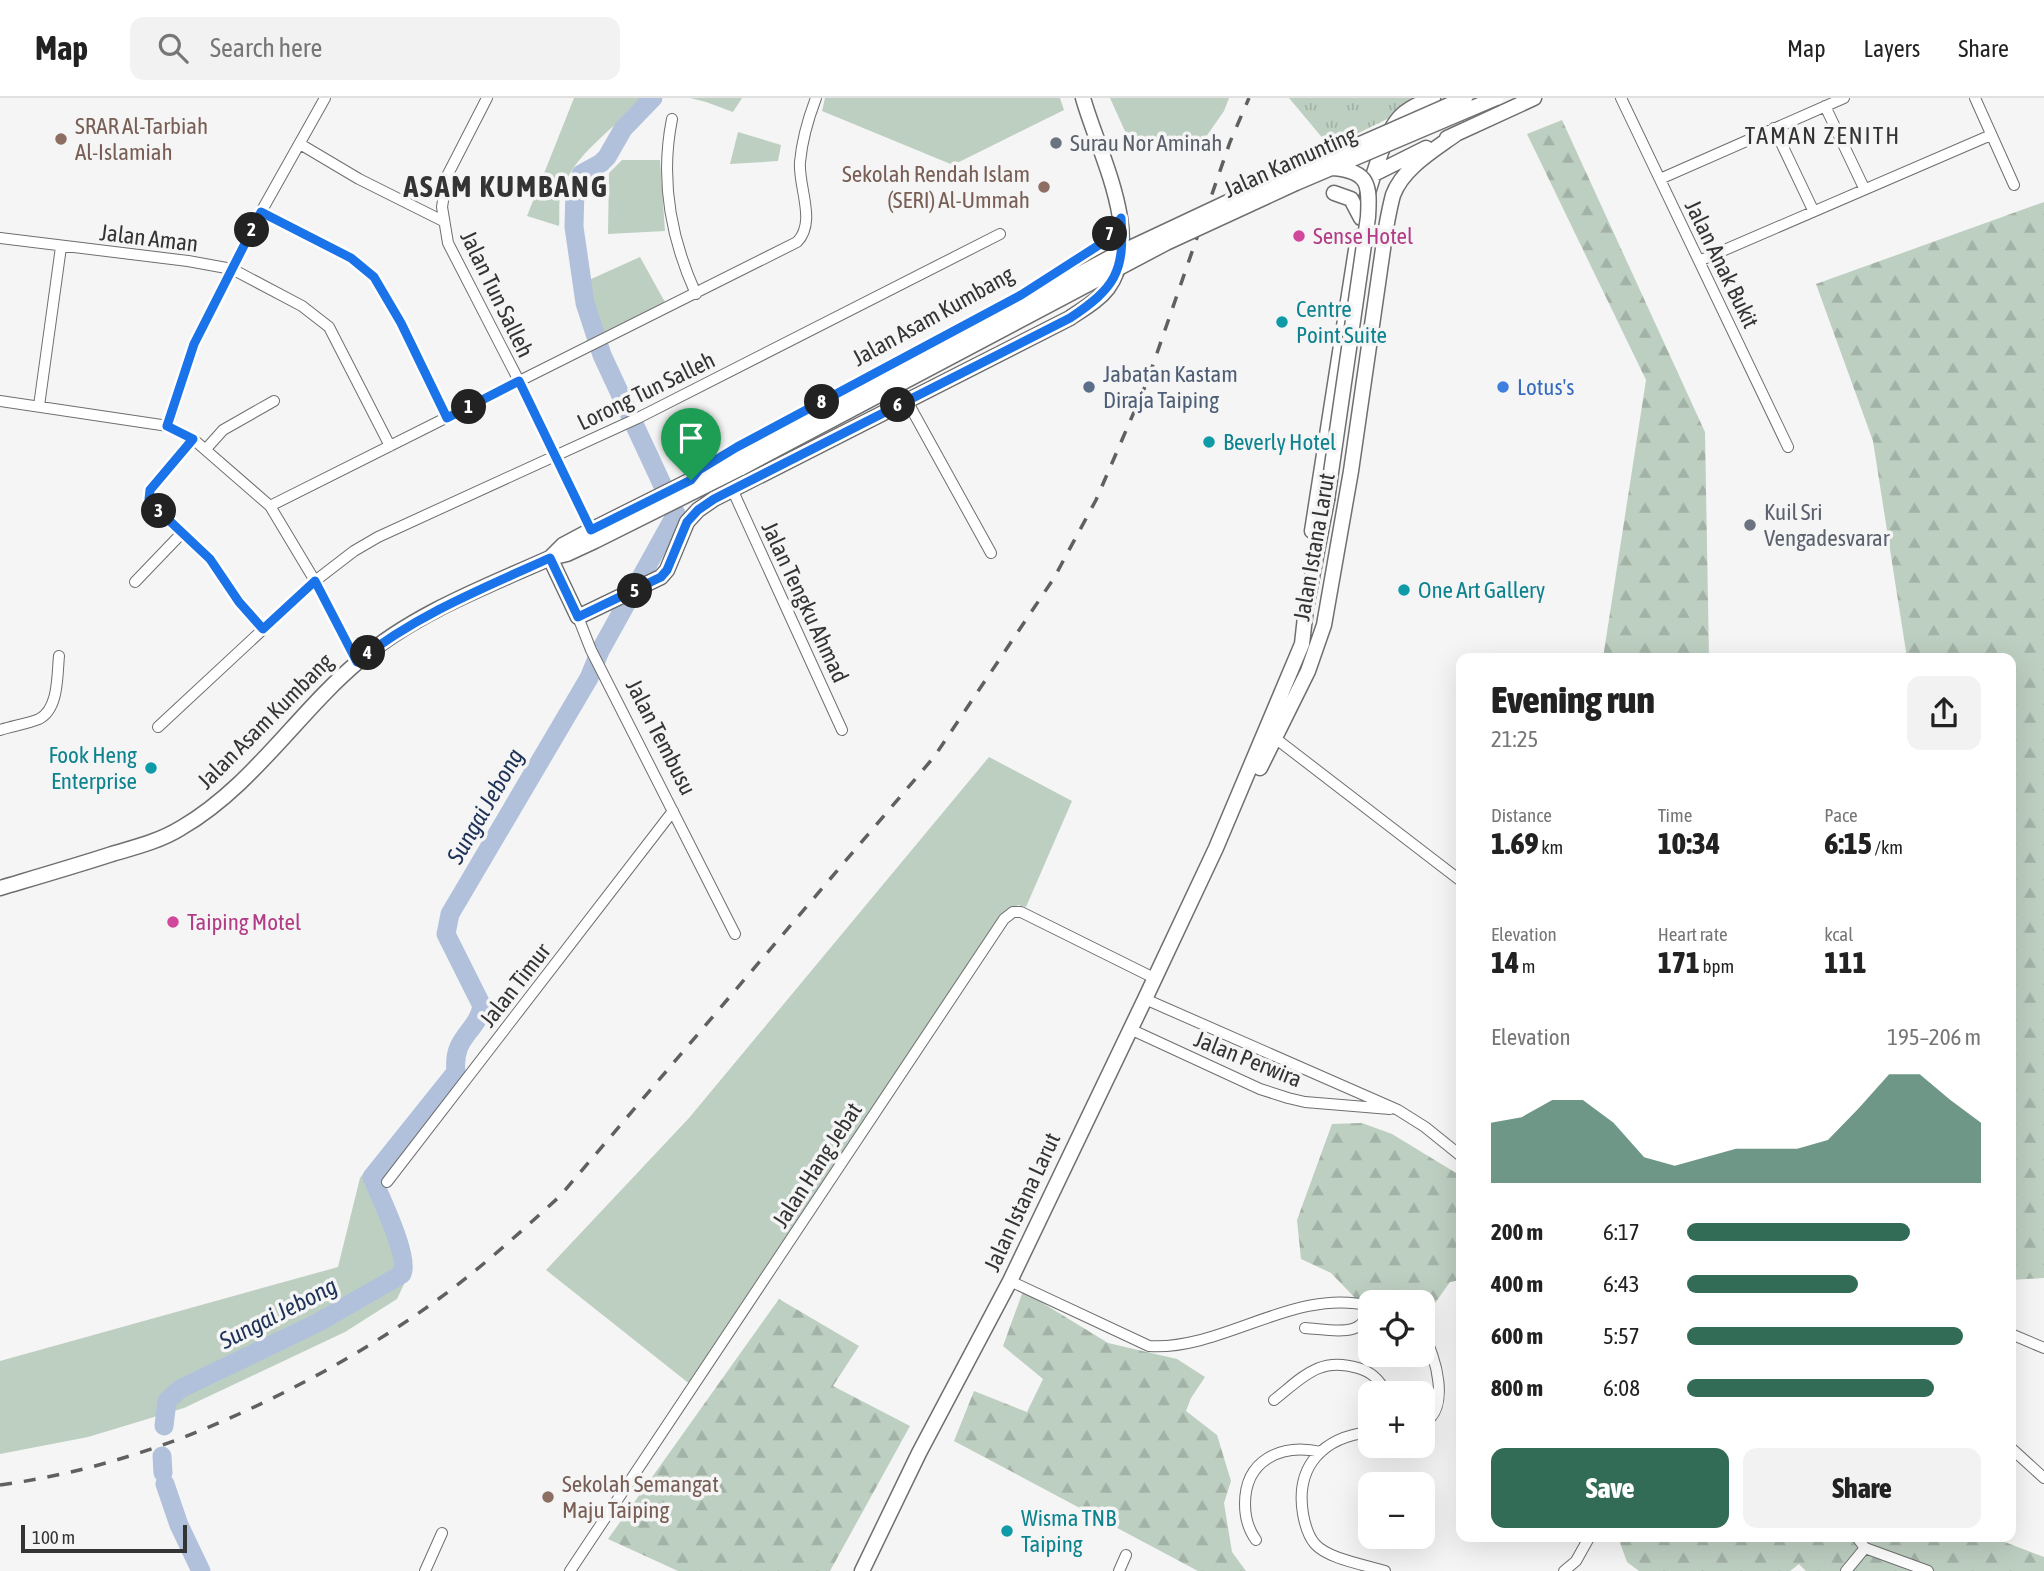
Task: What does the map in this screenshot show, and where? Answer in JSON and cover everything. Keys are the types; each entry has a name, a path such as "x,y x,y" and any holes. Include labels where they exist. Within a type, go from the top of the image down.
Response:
{"main road":[{"path":"578,617 654,582 667,570 687,522 714,499 1070,318 1110,285 1120,263 1123,245 1121,218 1083,98"},
{"name":"Jalan Kamunting","path":"1374,174 1390,132 1398,119 1409,109 1433,98"},
{"name":"Jalan Kamunting","path":"1228,202 1465,98"},
{"name":"Jalan Kamunting","path":"1212,221 1496,98"},
{"path":"1374,174 1534,98"},
{"path":"1390,132 1394,143 1404,148 1456,134"},
{"name":"Jalan Istana Larut","path":"1216,848 1308,671 1324,625 1352,471 1386,228 1394,192 1419,161 1456,134"},
{"name":"Jalan Istana Larut","path":"862,1571 919,1453 1010,1280 1145,999 1216,848 1302,644 1306,608 1328,500 1370,191 1359,174 1352,170 1331,168"},
{"path":"1374,174 1385,178 1394,192"},
{"name":"Jalan Istana Larut","path":"1306,608 1307,560 1361,218 1374,174"},
{"path":"1334,193 1351,199 1361,218"},
{"name":"Jalan Asam Kumbang","path":"680,492 691,480 738,463 1113,256 1228,202"},
{"name":"Jalan Asam Kumbang","path":"0,888 143,844 189,824 256,767 357,662 418,620 550,558 567,554 593,536 1212,221"},
{"name":"Jalan Tembusu","path":"550,558 578,617"}],"street":[{"path":"167,426 194,344 261,212 325,98"},
{"name":"Jalan Tun Salleh","path":"487,98 447,176 442,207 448,243 519,381 593,536"},
{"path":"270,506 780,252 801,238 806,225 800,166 803,138 816,98"},
{"name":"Jalan Anak Bukit","path":"1621,98 1788,447"},
{"path":"1660,179 1844,98"},
{"path":"1975,98 2014,185"},
{"path":"1825,106 1864,188"},
{"path":"672,118 667,156 669,204 679,250 696,294"},
{"path":"1774,128 1813,210"},
{"path":"1699,261 1991,135"},
{"path":"300,145 359,179 443,221"},
{"path":"261,212 351,258 374,277 401,323 447,418"},
{"name":"Jalan Asam Kumbang","path":"691,480 699,470 737,447 1021,295 1099,245 1121,218"},
{"name":"Lorong Tun Salleh","path":"158,727 315,581 354,551 378,537 638,418 1000,234"},
{"name":"Jalan Aman","path":"0,238 188,261 232,269 311,311 329,327 390,446"},
{"path":"39,406 61,247"},
{"path":"0,401 167,426 193,439 270,506 315,581 357,662"},
{"path":"205,449 223,430 274,401"},
{"path":"907,401 991,553"},
{"path":"193,439 150,490 149,499 210,559 239,602 263,629"},
{"name":"Jalan Tengku Ahmad","path":"732,489 842,730"},
{"path":"135,582 182,533"},
{"name":"Jalan Tembusu","path":"578,617 734,934"},
{"path":"0,730 40,719 49,711 54,698 59,656"},
{"path":"1275,738 1456,877"},
{"name":"Jalan Timur","path":"387,1182 673,811"},
{"name":"Jalan Hang Jebat","path":"570,1571 1004,919 1013,912 1021,912 1154,978"},
{"name":"Jalan Perwira","path":"1145,999 1398,1110 1456,1152"},
{"name":"Jalan Perwira","path":"1130,1029 1260,1089 1288,1098 1305,1102 1398,1110"},
{"path":"1010,1280 1156,1347 1190,1342 1277,1314 1323,1303 1358,1305"},
{"path":"1305,1328 1331,1331 1358,1327"},
{"path":"2016,1336 2044,1348"},
{"path":"1273,1400 1312,1371 1329,1363 1366,1371 1381,1381"},
{"path":"1435,1365 1438,1405 1435,1410"},
{"path":"1358,1433 1331,1443 1311,1460 1302,1484 1301,1504 1306,1528 1316,1545 1337,1557 1385,1571"},
{"path":"1256,1541 1245,1516 1249,1478 1261,1463 1291,1449 1304,1448 1321,1452"},
{"path":"2016,1453 2044,1478"},
{"path":"425,1571 442,1533"},
{"path":"1564,1571 1576,1561 1587,1542"},
{"path":"1860,1542 1865,1548 1928,1571"},
{"path":"1846,1571 1865,1548"},
{"path":"1119,1571 1126,1555"}],"green space":[{"path":"574,98 641,98 575,165 561,193 559,226 527,216"},
{"path":"690,98 742,98 733,112"},
{"path":"825,98 1060,98 1064,110 953,165 822,111"},
{"path":"1110,98 1229,98 1224,111 1201,144 1129,140"},
{"path":"1289,98 1430,98 1330,147"},
{"path":"1562,120 1705,432 1709,653 1604,653 1646,380 1527,134"},
{"path":"738,132 781,145 778,161 730,164"},
{"path":"622,160 660,160 665,231 608,234 609,173"},
{"path":"2044,202 2044,1278 2016,1280 2016,653 1906,653 1873,441 1816,284"},
{"path":"640,257 666,304 603,338 591,304 589,280"},
{"path":"989,757 1072,801 1026,907 1018,905 1004,913 691,1385 546,1270 689,1118"},
{"path":"1362,1123 1392,1134 1456,1173 1456,1281 1450,1282 1435,1303 1435,1290 1358,1290 1357,1300 1331,1273 1301,1259 1297,1220 1332,1124"},
{"path":"367,1169 399,1255 405,1282 397,1299 345,1332 184,1408 88,1437 0,1454 0,1361 338,1267 360,1178"},
{"path":"1023,1291 1108,1343 1177,1359 1205,1377 1186,1411 1217,1435 1231,1481 1224,1503 1232,1552 1246,1571 1198,1571 954,1441 974,1391 1027,1412 1043,1379 1003,1346"},
{"path":"779,1299 859,1346 833,1386 910,1426 830,1571 678,1571 608,1539"},
{"path":"1620,1542 2005,1542 2044,1557 2044,1571 1806,1571 1799,1564 1790,1571 1639,1571 1627,1562"}],"waterway":[{"name":"Sungai Jebong","path":"164,1426 167,1401 180,1389 319,1322 402,1274 402,1254 398,1241 372,1177 456,1072 461,1042 475,1023 482,1006 446,934 450,914 589,678 600,651 676,514 602,355 585,303 574,227 575,189 581,174 607,157 623,129 653,98"},
{"name":"Sungai Jebong","path":"162,1456 163,1473"},
{"name":"Sungai Jebong","path":"165,1484 179,1525 201,1571"}],"railway":[{"path":"0,1485 85,1468 167,1444 246,1411 323,1372 437,1300 494,1255 560,1196 934,757 1054,578 1096,500 1147,382 1230,142 1249,98"}],"place":[{"name":"SRAR Al-Tarbiah Al-Islamiah","path":"61,139"},
{"name":"Surau Nor Aminah","path":"1056,143"},
{"name":"Sekolah Rendah Islam (SERI) Al-Ummah","path":"1044,187"},
{"name":"Sense Hotel","path":"1299,236"},
{"name":"Centre Point Suite","path":"1282,322"},
{"name":"Jabatan Kastam Diraja Taiping","path":"1089,387"},
{"name":"Lotus's","path":"1503,387"},
{"name":"Beverly Hotel","path":"1209,442"},
{"name":"Kuil Sri Vengadesvarar","path":"1750,525"},
{"name":"One Art Gallery","path":"1404,590"},
{"name":"Fook Heng Enterprise","path":"151,768"},
{"name":"Taiping Motel","path":"173,922"},
{"name":"Sekolah Semangat Maju Taiping","path":"548,1497"},
{"name":"Wisma TNB Taiping","path":"1007,1531"}],"district":[{"name":"TAMAN ZENITH","path":"1823,135"},
{"name":"ASAM KUMBANG","path":"506,186"}],"route":[{"path":"261,212 351,258 374,277 390,301 447,418 519,381 591,530 691,480 699,470 737,447 1021,295 1099,245 1121,218 1123,245 1120,263 1110,285 1091,303 1070,318 714,499 687,522 667,570 661,577 578,617 550,558 418,620 357,662 315,581 263,629 239,602 210,559 149,499 150,490 193,439 167,426 194,344 261,212"}]}
